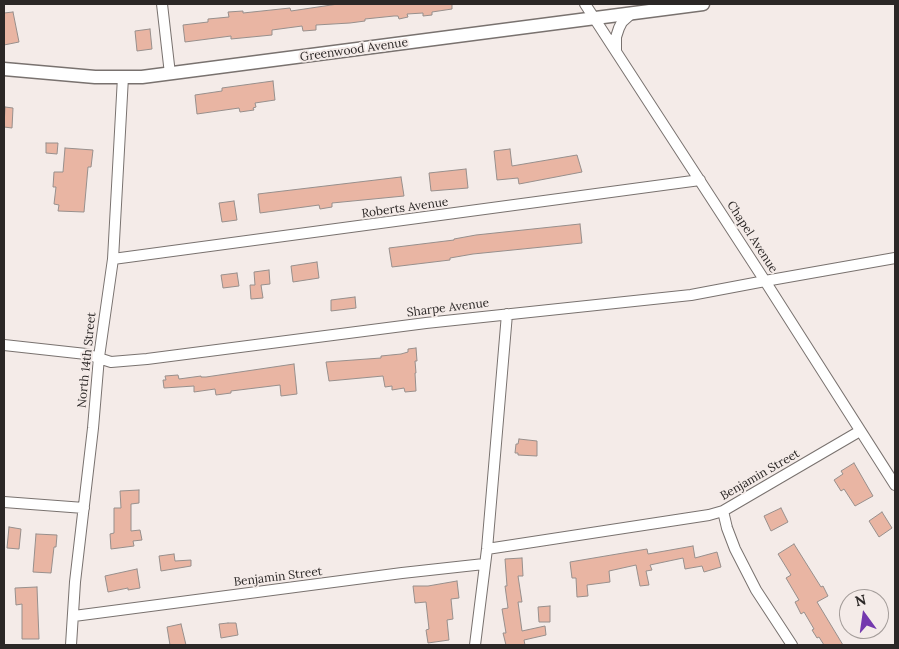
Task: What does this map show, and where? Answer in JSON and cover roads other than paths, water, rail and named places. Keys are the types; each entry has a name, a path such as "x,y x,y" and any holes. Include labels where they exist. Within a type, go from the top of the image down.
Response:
{"street":[{"path":"162,4 170,74"},
{"name":"Chapel Avenue","path":"585,4 766,280 860,431 892,474 895,485"},
{"name":"Greenwood Avenue","path":"4,69 95,77 170,74 703,4"},
{"path":"616,52 616,37 619,28 622,22 632,13"},
{"name":"North 14th Street","path":"71,645 75,582 99,357 113,259 123,77"},
{"name":"Roberts Avenue","path":"113,259 700,180"},
{"name":"Sharpe Avenue","path":"4,345 86,354 111,362 147,359 507,314 691,296 766,280 895,258"},
{"path":"475,645 487,549 507,314"},
{"name":"Benjamin Street","path":"487,549 724,511 860,431"},
{"path":"4,502 84,508"},
{"path":"724,511 727,528 735,549 756,590 792,645"},
{"name":"Benjamin Street","path":"74,616 484,564"}]}
